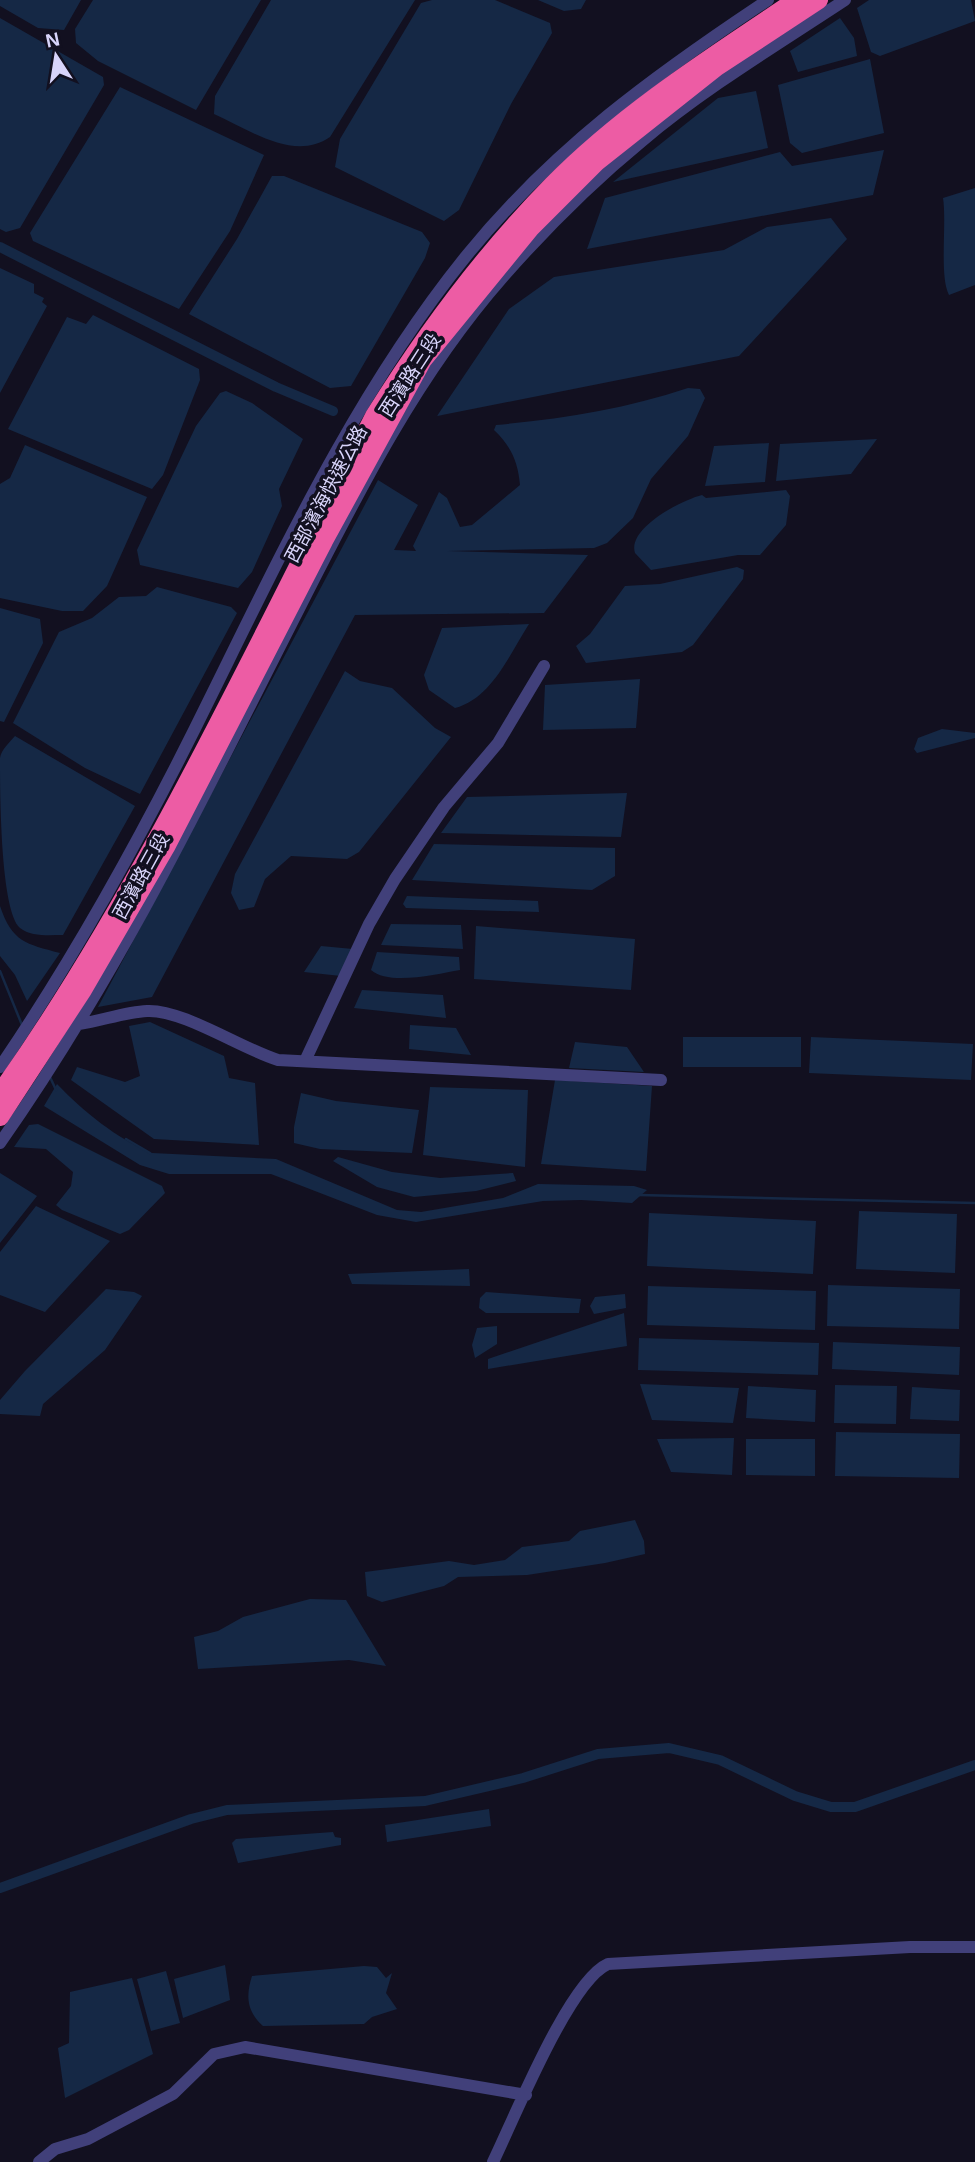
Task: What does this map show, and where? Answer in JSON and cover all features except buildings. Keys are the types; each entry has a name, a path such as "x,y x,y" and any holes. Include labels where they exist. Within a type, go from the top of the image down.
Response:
{"highway":[{"name":"西部濱海快速公路","path":"42,1044 168,816 374,416 412,355 479,267 551,186 667,87 796,0"},
{"name":"西部濱海快速公路","path":"0,1117 23,1072 166,847 324,541 423,360 514,247 597,162 717,67 820,0"},
{"name":"西部濱海快速公路","path":"0,1093 23,1072"}],"street":[{"name":"西濱路三段","path":"0,1143 23,1072 42,1044 124,866 256,603 362,403 400,342 470,251 577,140 658,74 768,0"},
{"name":"西濱路三段","path":"42,1044 79,1024 160,884 331,545 434,368 500,280 605,174 685,108 845,0"},
{"path":"305,1061 369,924 395,879 444,807 498,743 544,666"},
{"path":"79,1024 147,1011 161,1012 194,1023 252,1052 278,1060 661,1080"},
{"name":"西濱路三段","path":"0,1067 23,1072"},
{"path":"493,2162 578,1995 597,1969 608,1964 910,1947 975,1947"},
{"path":"40,2162 55,2149 88,2139 173,2094 214,2054 245,2047 526,2095"}],"water":[{"path":"0,0 81,0 64,30 38,28 0,6"},
{"path":"93,0 261,0 196,110 98,61 76,43 75,29"},
{"path":"271,0 415,0 330,137 316,144 287,145 272,141 214,114 215,96"},
{"path":"432,0 495,0 550,23 552,33 511,104 459,210 444,221 335,167 340,139 421,3"},
{"path":"538,0 586,0 581,9 564,11"},
{"path":"869,0 971,0 975,21 880,56 871,52 857,8"},
{"path":"0,18 103,77 104,85 20,228 6,232 0,229"},
{"path":"840,18 854,38 857,56 798,72 790,51"},
{"path":"870,59 884,133 802,153 790,143 778,85"},
{"path":"120,87 264,155 230,231 179,309 33,241 30,233"},
{"path":"756,91 768,148 613,182 718,98"},
{"path":"884,150 873,195 587,249 605,198 780,152 792,166"},
{"path":"272,176 284,176 422,232 430,243 425,258 351,386 330,388 189,314 237,239"},
{"path":"975,188 975,285 949,295 944,275 943,198"},
{"path":"831,218 847,239 739,356 437,416 509,309 554,277 724,250 767,227"},
{"path":"0,268 34,284 34,293 44,298 42,302 47,306 0,393"},
{"path":"93,315 199,369 200,380 163,475 152,489 8,429 67,317 86,324"},
{"path":"688,388 700,389 705,398 688,436 651,479 633,518 607,543 594,548 447,551 588,555 544,613 355,615 152,997 98,1007 378,480 418,505 394,550 416,551 413,546 439,492 447,498 460,527 472,525 520,485 515,462 509,448 494,430 496,425 593,412"},
{"path":"226,391 252,403 303,439 279,489 282,506 252,572 238,588 140,565 137,550 196,426 220,393"},
{"path":"877,439 851,474 776,481 780,444"},
{"path":"769,443 765,482 705,486 714,446"},
{"path":"25,445 147,497 107,586 83,611 62,611 0,598 0,484 10,478"},
{"path":"786,490 790,496 786,525 760,555 738,555 651,570 635,553 639,534 647,525 658,516 693,498 702,495 706,498"},
{"path":"737,567 744,570 743,579 693,645 682,652 586,663 576,646 590,634 625,586 660,584"},
{"path":"157,587 231,607 237,613 140,794 85,768 13,723 59,632 92,618 119,597 146,596"},
{"path":"0,608 40,619 43,643 4,722 0,721"},
{"path":"529,624 498,674 468,703 455,708 429,690 424,675 442,628"},
{"path":"345,671 360,681 392,688 435,728 451,737 359,852 347,859 291,856 265,879 254,907 239,910 231,893 235,874"},
{"path":"640,679 636,728 543,730 545,685"},
{"path":"942,729 975,733 975,738 917,753 914,749 918,738"},
{"path":"15,736 135,806 63,935 24,931 13,917 8,898 2,848 0,758"},
{"path":"627,793 621,837 441,833 467,797"},
{"path":"434,844 615,848 615,876 592,890 412,880"},
{"path":"407,896 538,901 539,912 406,908 403,904"},
{"path":"0,906 10,927 22,940 60,953 27,1001 15,975 0,956"},
{"path":"391,924 461,925 463,949 381,945"},
{"path":"476,926 635,939 631,990 474,979"},
{"path":"321,946 353,949 341,976 304,972"},
{"path":"377,952 459,957 460,970 414,978 379,975 371,970"},
{"path":"362,990 443,995 446,1018 354,1008"},
{"path":"150,1022 224,1056 229,1078 255,1083 259,1145 154,1139 71,1080 77,1067 125,1082 140,1076 129,1026"},
{"path":"410,1025 456,1028 471,1055 409,1049"},
{"path":"683,1037 801,1037 801,1067 683,1067"},
{"path":"811,1037 973,1044 971,1080 809,1073"},
{"path":"575,1042 627,1047 644,1072 569,1068"},
{"path":"555,1080 652,1086 646,1171 541,1164"},
{"path":"57,1084 101,1123 152,1153 276,1159 397,1210 421,1212 503,1198 538,1184 634,1186 647,1190 632,1203 543,1201 416,1222 377,1215 271,1174 169,1174 140,1165 44,1106"},
{"path":"430,1087 528,1090 525,1167 423,1155"},
{"path":"301,1093 336,1101 419,1110 412,1153 320,1149 294,1143 294,1127"},
{"path":"38,1124 162,1186 165,1193 129,1230 120,1234 62,1210 56,1205 71,1186 73,1172 46,1149 14,1147 29,1125"},
{"path":"338,1157 392,1172 440,1178 513,1173 516,1181 476,1191 414,1197 377,1187 333,1161"},
{"path":"0,1173 37,1196 0,1243"},
{"path":"36,1206 110,1241 45,1312 0,1295 0,1252"},
{"path":"859,1211 957,1214 955,1273 856,1269"},
{"path":"649,1213 816,1221 813,1274 647,1266"},
{"path":"469,1269 470,1286 352,1284 348,1274"},
{"path":"828,1285 960,1289 959,1329 827,1326"},
{"path":"648,1286 816,1291 815,1330 647,1325"},
{"path":"106,1289 134,1292 142,1296 105,1350 43,1404 40,1416 0,1414 0,1400"},
{"path":"486,1292 581,1299 579,1313 486,1313 479,1308 480,1298"},
{"path":"625,1294 626,1308 594,1314 590,1306 595,1297"},
{"path":"624,1313 627,1346 488,1369 488,1359"},
{"path":"497,1326 497,1344 475,1358 472,1345 477,1328"},
{"path":"639,1338 819,1343 818,1375 638,1370"},
{"path":"833,1342 960,1347 959,1375 832,1369"},
{"path":"640,1384 739,1388 733,1423 652,1420"},
{"path":"835,1385 897,1386 896,1424 834,1423"},
{"path":"748,1386 816,1390 815,1422 746,1418"},
{"path":"912,1387 960,1390 959,1421 910,1419"},
{"path":"836,1432 960,1434 959,1478 835,1476"},
{"path":"734,1438 732,1475 671,1472 657,1439"},
{"path":"746,1439 815,1439 815,1476 746,1475"},
{"path":"635,1520 644,1541 645,1554 527,1575 458,1577 444,1586 382,1602 367,1596 365,1572 449,1561 474,1565 505,1560 522,1547 569,1541 580,1531"},
{"path":"310,1599 346,1600 386,1666 349,1660 198,1669 194,1637 218,1631 243,1617"},
{"path":"489,1809 491,1826 387,1842 385,1825"},
{"path":"333,1832 335,1837 341,1838 341,1845 238,1863 232,1843 236,1839"},
{"path":"225,1965 230,2000 183,2018 174,1979"},
{"path":"377,1967 386,1978 392,1973 386,1993 397,2009 372,2017 364,2024 263,2026 250,2009 248,1996 252,1976"},
{"path":"166,1971 180,2023 151,2031 137,1979"},
{"path":"132,1978 153,2054 65,2098 58,2048 69,2043 70,1992"}],"waterway":[{"path":"0,247 276,387 333,411"},
{"path":"0,971 22,1025"},
{"path":"50,1077 56,1090"},
{"path":"126,1139 150,1153"},
{"path":"639,1195 975,1203"},
{"path":"0,1888 191,1819 227,1810 425,1801 523,1778 598,1754 669,1748 720,1760 795,1796 831,1807 855,1807 975,1765"}]}
